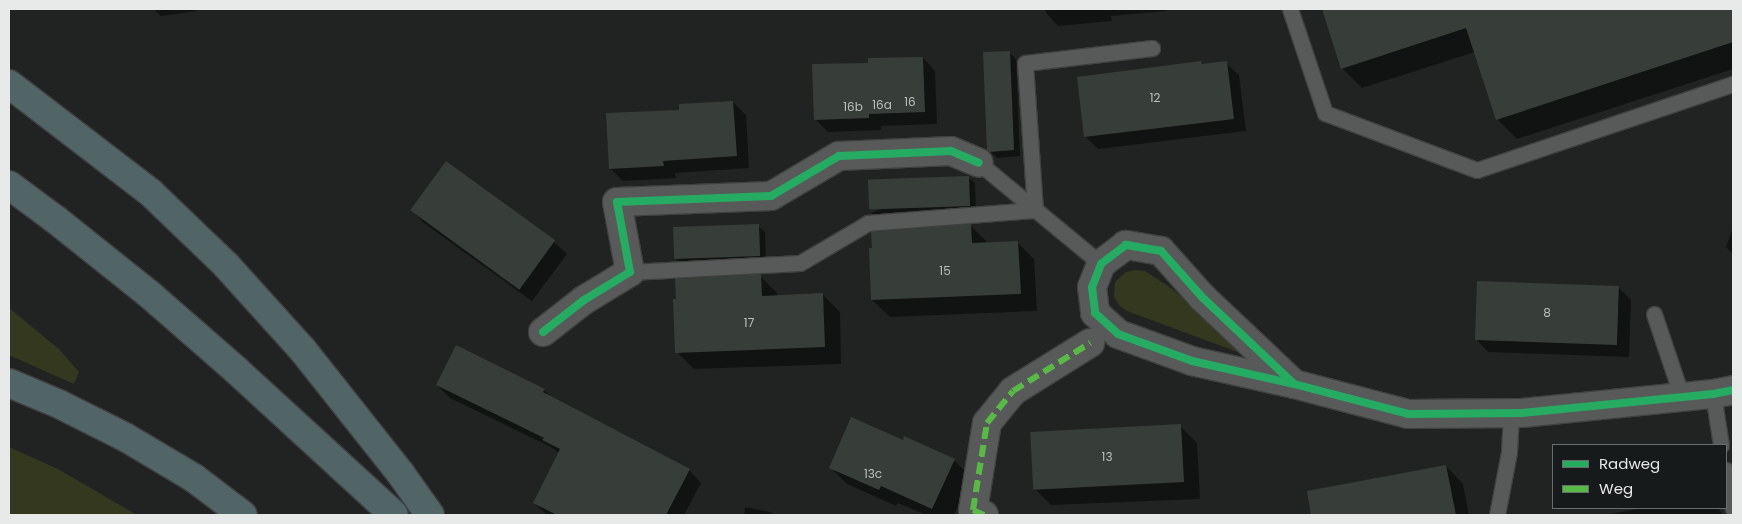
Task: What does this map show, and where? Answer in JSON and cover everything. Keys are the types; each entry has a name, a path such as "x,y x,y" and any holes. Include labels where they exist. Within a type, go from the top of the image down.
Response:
{"highway":[{"path":"9,84 151,193 226,265 302,349 401,474 430,515"},
{"path":"9,185 56,219 149,294 236,370 394,515"},
{"path":"9,383 59,404 125,437 194,478 243,515"}],"street":[{"path":"543,332 584,300 630,272 617,202 771,196 839,156 952,151 979,164"},
{"path":"1102,336 1095,313 1092,288 1101,264 1126,245 1161,251 1202,297 1294,384"},
{"path":"984,515 973,510 987,422 1013,391 1102,336 1118,334 1192,361 1294,384 1408,414 1511,413 1723,392"}],"lane":[{"path":"1290,9 1325,113 1477,170 1733,84"},
{"path":"1035,210 1025,63 1152,48"},
{"path":"979,164 1101,264"},
{"path":"630,272 800,263 868,223 1035,210"},
{"path":"1654,314 1682,397"},
{"path":"1722,444 1723,392"},
{"path":"1497,515 1509,452 1511,413"},
{"path":"1727,475 1733,508"}],"green space":[{"path":"1135,270 1145,271 1172,289 1241,347 1243,354 1127,311 1119,305 1114,297 1115,282 1126,272"},
{"path":"9,308 59,349 79,372 74,384 9,355"},
{"path":"9,447 58,469 137,515 9,515"}],"building":[{"path":"1322,9 1733,9 1733,42 1496,120 1466,28 1341,69"},
{"path":"1010,51 1014,150 989,152 987,150 983,52"},
{"path":"923,57 925,112 869,114 869,118 814,120 812,64 868,63 868,58"},
{"path":"1201,61 1202,64 1227,61 1234,119 1084,137 1077,77"},
{"path":"733,101 737,156 663,161 664,166 609,169 606,113 679,110 679,104"},
{"path":"446,161 555,240 519,290 410,210"},
{"path":"969,176 970,206 869,210 868,180"},
{"path":"759,224 760,256 674,259 673,227"},
{"path":"971,224 972,243 1018,241 1021,294 871,300 869,248 872,248 871,232"},
{"path":"761,274 762,296 823,293 825,347 675,353 673,299 676,299 675,279"},
{"path":"1477,281 1619,286 1617,345 1475,340"},
{"path":"456,345 545,389 543,392 690,469 666,515 557,515 533,503 560,449 542,440 544,438 436,385"},
{"path":"851,417 903,440 904,436 955,459 932,509 881,486 879,490 829,468"},
{"path":"1181,424 1184,482 1033,490 1030,432"},
{"path":"1446,465 1456,515 1311,515 1307,491"}],"marked path":[{"path":"984,515 973,510 987,423 1013,391 1090,343"}],"cycle path":[{"path":"543,332 584,300 630,272 617,202 771,196 839,156 951,151 979,163"},
{"path":"1294,384 1202,297 1161,251 1126,245 1101,264 1092,287 1095,313 1118,334 1192,361 1294,384 1408,414 1522,413 1713,394 1733,390"}]}
